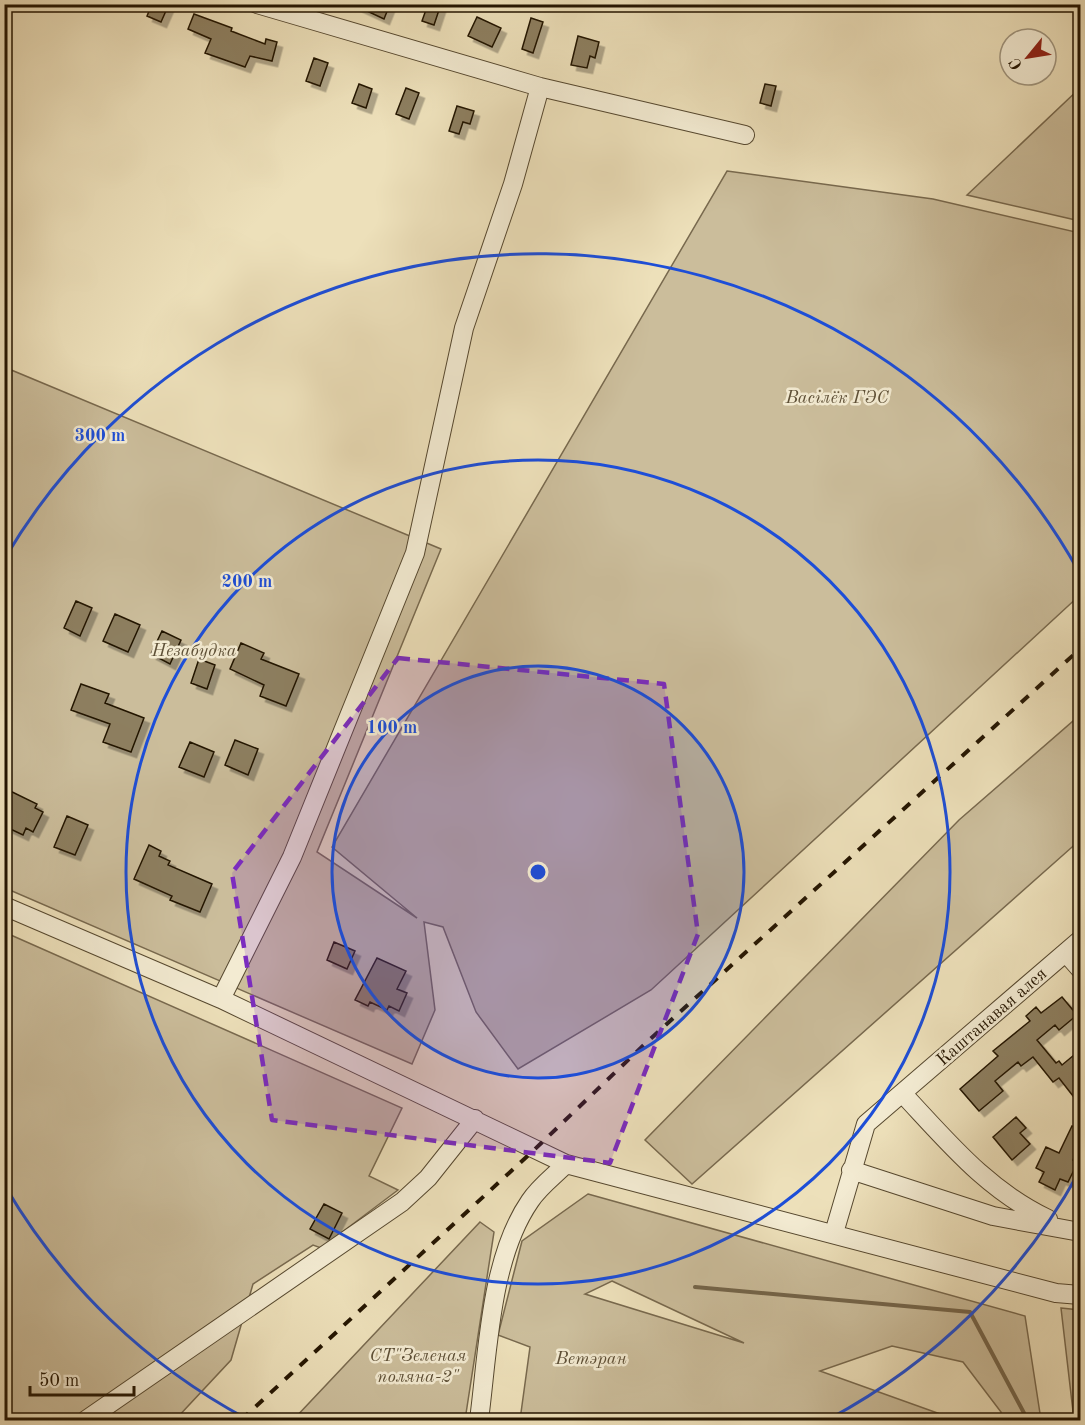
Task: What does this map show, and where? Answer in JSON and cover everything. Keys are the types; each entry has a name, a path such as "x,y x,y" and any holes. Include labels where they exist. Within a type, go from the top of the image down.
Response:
{"street":[{"path":"258,4 540,87 745,135"},
{"path":"221,999 292,857 415,554 464,328 513,184 540,87"},
{"path":"4,906 221,999 566,1164 1056,1293 1080,1295"},
{"name":"Каштанавая алея","path":"834,1233 866,1124 1080,940"},
{"path":"1066,953 1080,969"},
{"path":"903,1094 989,1184 1021,1206 1075,1231"},
{"path":"86,1420 402,1202 428,1178 475,1119"},
{"path":"479,1420 497,1290 508,1244 530,1200 566,1164"},
{"path":"852,1170 993,1216 1075,1231"}],"highlighted area":[{"path":"398,658 664,684 698,934 610,1163 272,1120 232,873"}],"green space":[{"path":"1080,88 1080,221 967,195"},
{"path":"727,171 933,199 1080,233 1080,595 651,990 518,1069 476,1012 443,927 424,922 435,1010 412,1064 5,888 4,367 441,549 317,852 417,918 332,847"},
{"path":"1080,715 1080,840 692,1184 645,1140 959,820"},
{"path":"4,932 402,1108 369,1176 398,1190 321,1248 313,1245 253,1284 231,1360 175,1420 5,1420"},
{"name":"Ветэран","path":"588,1194 1025,1316 1041,1420 1001,1420 1001,1412 963,1362 892,1346 820,1371 957,1420 520,1420 530,1347 498,1335 522,1241","holes":["612,1281 744,1343 585,1294"]},
{"name":"СТ\"Зеленая поляна-2\"","path":"480,1222 494,1232 465,1420 293,1420"},
{"path":"1061,1308 1080,1310 1080,1420 1074,1420"}],"building":[{"path":"152,4 169,4 161,22 147,16"},
{"path":"352,4 390,4 384,19"},
{"path":"428,4 441,4 434,25 422,21"},
{"path":"194,14 232,28 231,31 265,44 266,39 277,42 272,61 250,56 245,67 205,53 211,39 188,29"},
{"path":"477,17 501,28 492,47 468,36"},
{"path":"531,18 543,22 533,53 522,49"},
{"path":"578,36 599,42 595,58 590,56 587,68 571,65"},
{"path":"314,58 328,63 320,86 306,81"},
{"path":"359,84 372,89 366,108 352,103"},
{"path":"765,84 776,86 771,106 760,103"},
{"path":"406,88 419,93 409,119 396,114"},
{"path":"457,106 474,111 470,124 463,122 459,134 449,131"},
{"path":"76,601 92,608 80,636 64,628"},
{"path":"115,614 140,625 128,652 103,641"},
{"path":"162,631 181,640 170,664 151,654"},
{"path":"241,643 264,653 261,659 299,674 286,706 260,696 264,685 230,669"},
{"path":"199,659 215,665 207,689 191,683"},
{"path":"81,684 109,694 105,703 144,718 131,752 103,742 110,724 71,710"},
{"path":"235,740 258,749 248,775 225,765"},
{"path":"190,742 214,752 204,777 179,767"},
{"path":"4,788 37,804 35,808 43,812 33,832 26,828 23,835 4,826"},
{"path":"67,816 88,825 75,855 54,847"},
{"path":"149,845 161,851 159,856 170,861 168,865 212,884 200,912 170,900 172,896 134,879"},
{"path":"334,942 355,951 347,969 327,960"},
{"path":"377,958 406,971 397,989 407,993 399,1011 389,1006 387,1010 370,1002 368,1006 355,1000"},
{"path":"1062,997 1077,1015 1059,1030 1055,1025 1037,1040 1056,1063 1059,1061 1062,1065 1080,1050 1080,1105 1059,1078 1053,1082 1033,1057 1021,1066 1018,1062 995,1081 1003,1091 979,1111 960,1089 998,1056 993,1051 1030,1021 1026,1016 1036,1007 1041,1013"},
{"path":"1016,1117 1026,1128 1020,1133 1030,1144 1012,1160 993,1137"},
{"path":"1072,1126 1080,1129 1080,1144 1073,1160 1078,1162 1068,1182 1060,1179 1055,1190 1039,1182 1044,1172 1036,1168 1046,1147 1059,1153"},
{"path":"324,1204 342,1213 329,1239 310,1229"}],"waterway":[{"path":"695,1287 970,1312 1024,1413 1024,1420"}],"railway":[{"path":"241,1420 534,1150 648,1041 1080,649"}],"park label":[{"name":"Васілёк ГЭС","path":"837,398"},
{"name":"Незабудка","path":"194,651"}]}
